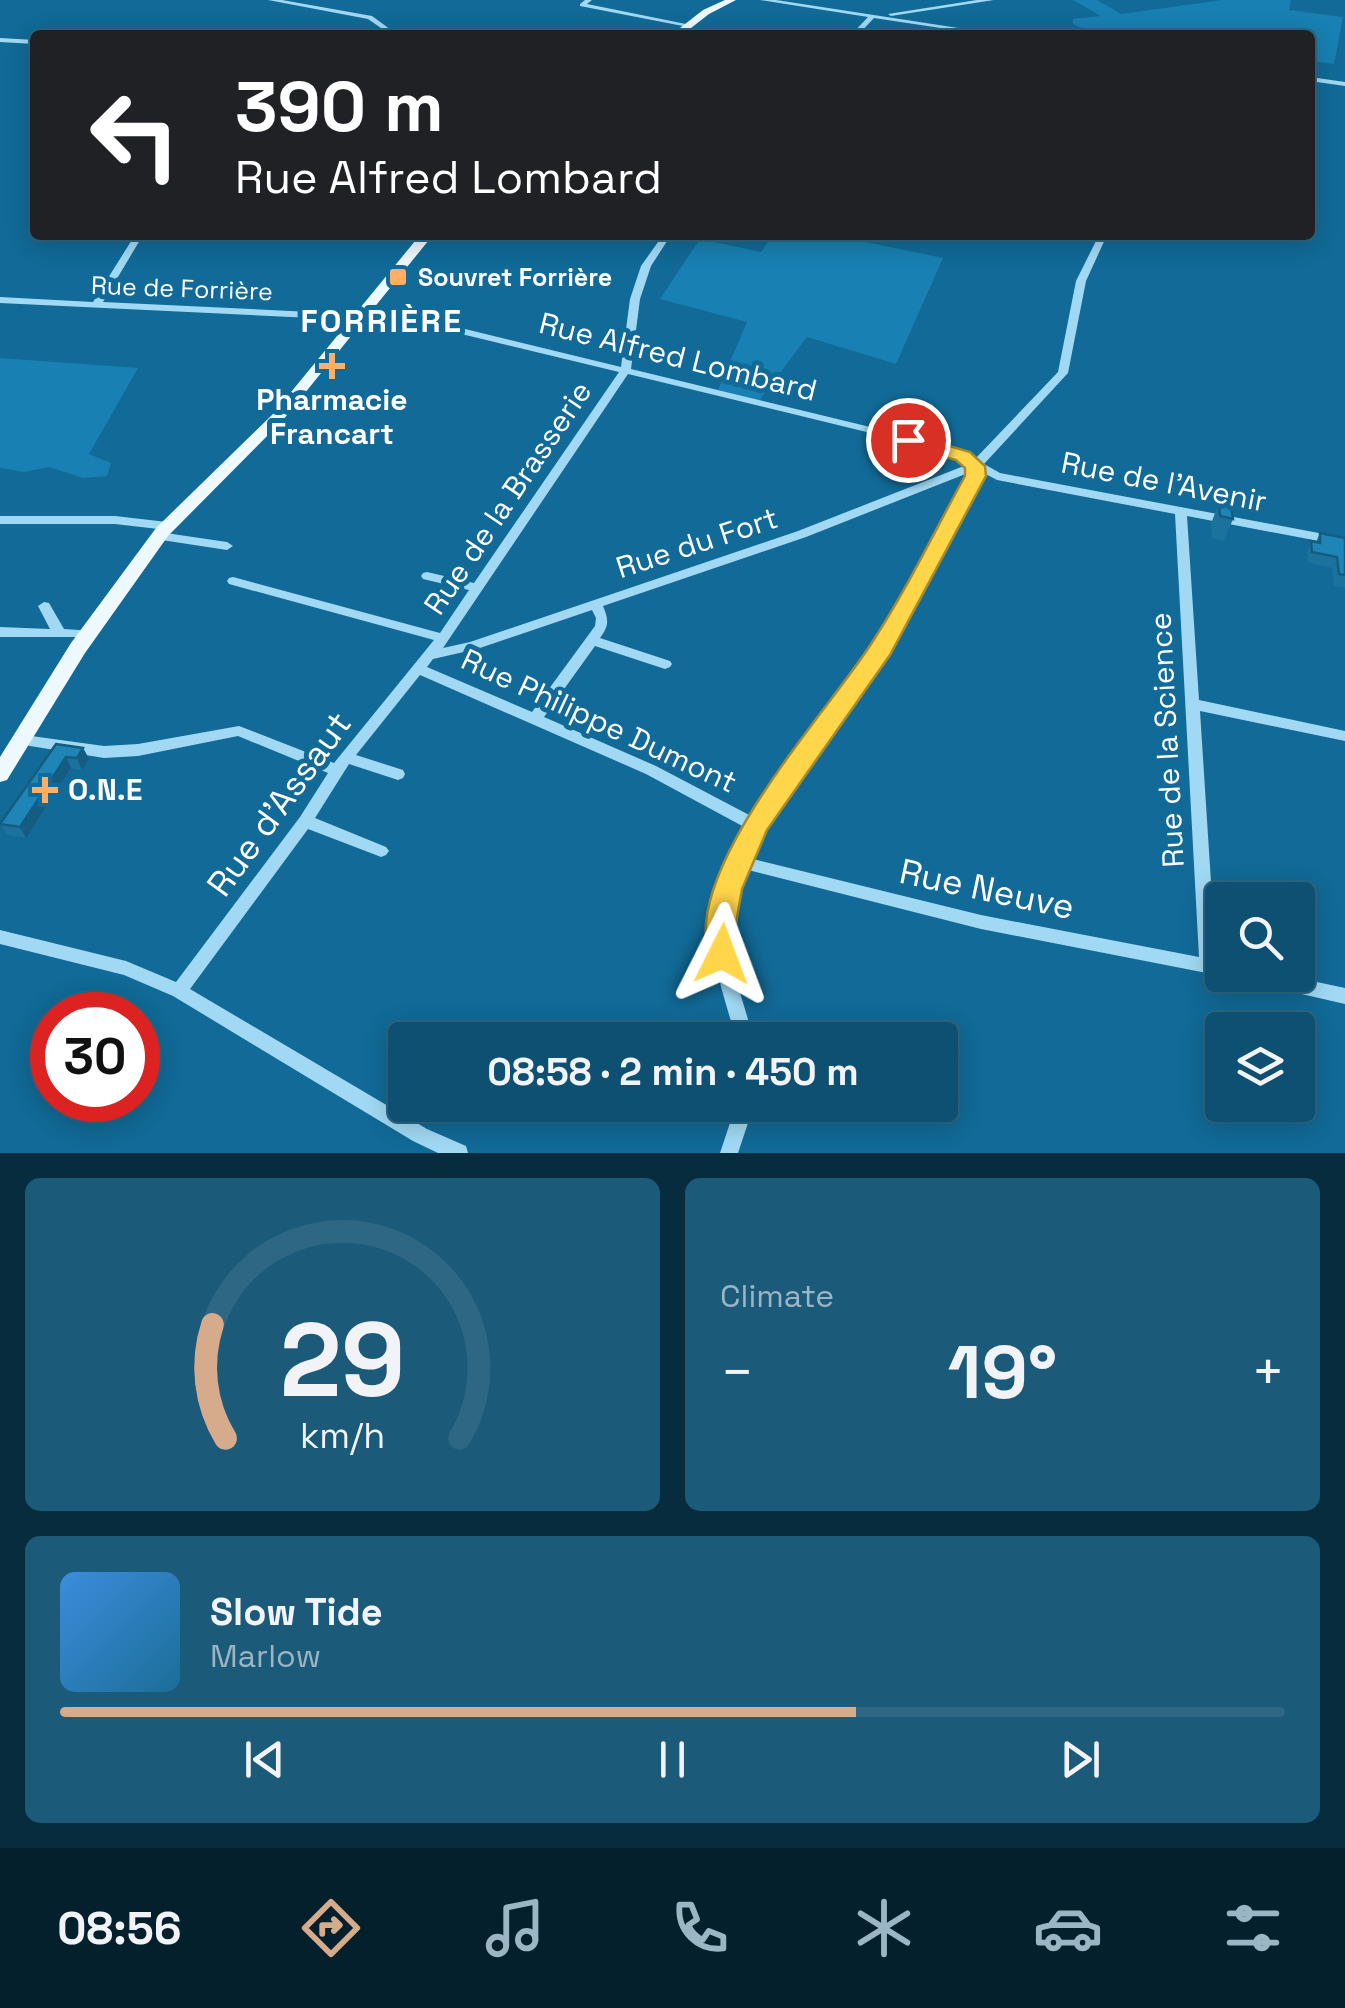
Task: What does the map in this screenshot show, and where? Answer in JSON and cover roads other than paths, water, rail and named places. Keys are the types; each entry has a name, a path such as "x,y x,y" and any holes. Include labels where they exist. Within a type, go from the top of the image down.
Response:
{"main road":[{"path":"683,30 732,0"},
{"path":"0,774 89,634 163,531 276,420 422,240"}],"street":[{"path":"271,0 370,18 388,30"},
{"path":"589,0 582,5 688,26"},
{"path":"763,0 968,30"},
{"path":"905,0 906,12"},
{"path":"859,30 874,16 991,0"},
{"path":"0,40 30,42"},
{"path":"1315,81 1345,84"},
{"path":"96,304 136,240"},
{"path":"626,370 635,299 646,266 664,240"},
{"path":"740,1022 722,954 722,937 728,889 755,825 881,649 968,496 975,466 1063,373 1082,281 1101,240"},
{"name":"Rue de Forrière","path":"0,300 362,316"},
{"name":"Rue Alfred Lombard","path":"362,316 443,325 955,452 975,466"},
{"name":"Rue de la Brasserie","path":"430,655 626,370"},
{"name":"Rue de l'Avenir","path":"975,466 998,476 1345,542"},
{"name":"Rue du Fort","path":"430,655 472,646 802,534 975,466"},
{"name":"Rue de la Science","path":"1180,512 1208,882"},
{"path":"0,520 115,520 227,546"},
{"path":"427,576 476,588"},
{"path":"233,581 443,638"},
{"path":"534,720 592,640 602,618 595,604"},
{"path":"44,606 59,632"},
{"path":"0,632 89,634"},
{"path":"592,640 665,664"},
{"name":"Rue d'Assaut","path":"179,991 305,822 342,763 430,655"},
{"name":"Rue Philippe Dumont","path":"419,669 651,770 755,825"},
{"path":"1192,704 1345,736"},
{"path":"24,740 104,752 138,750 238,731 342,763 398,774"},
{"path":"305,822 381,851"},
{"name":"Rue Neuve","path":"740,862 981,922 1205,965"},
{"path":"0,937 126,968 179,991 420,1134 459,1153"},
{"path":"1315,989 1345,996"},
{"path":"729,1153 739,1122"}],"place":[{"name":"Souvret Forrière","path":"398,277"},
{"name":"Pharmacie Francart","path":"332,366"},
{"name":"O.N.E","path":"45,790"}],"district":[{"name":"FORRIÈRE","path":"382,321"}]}
